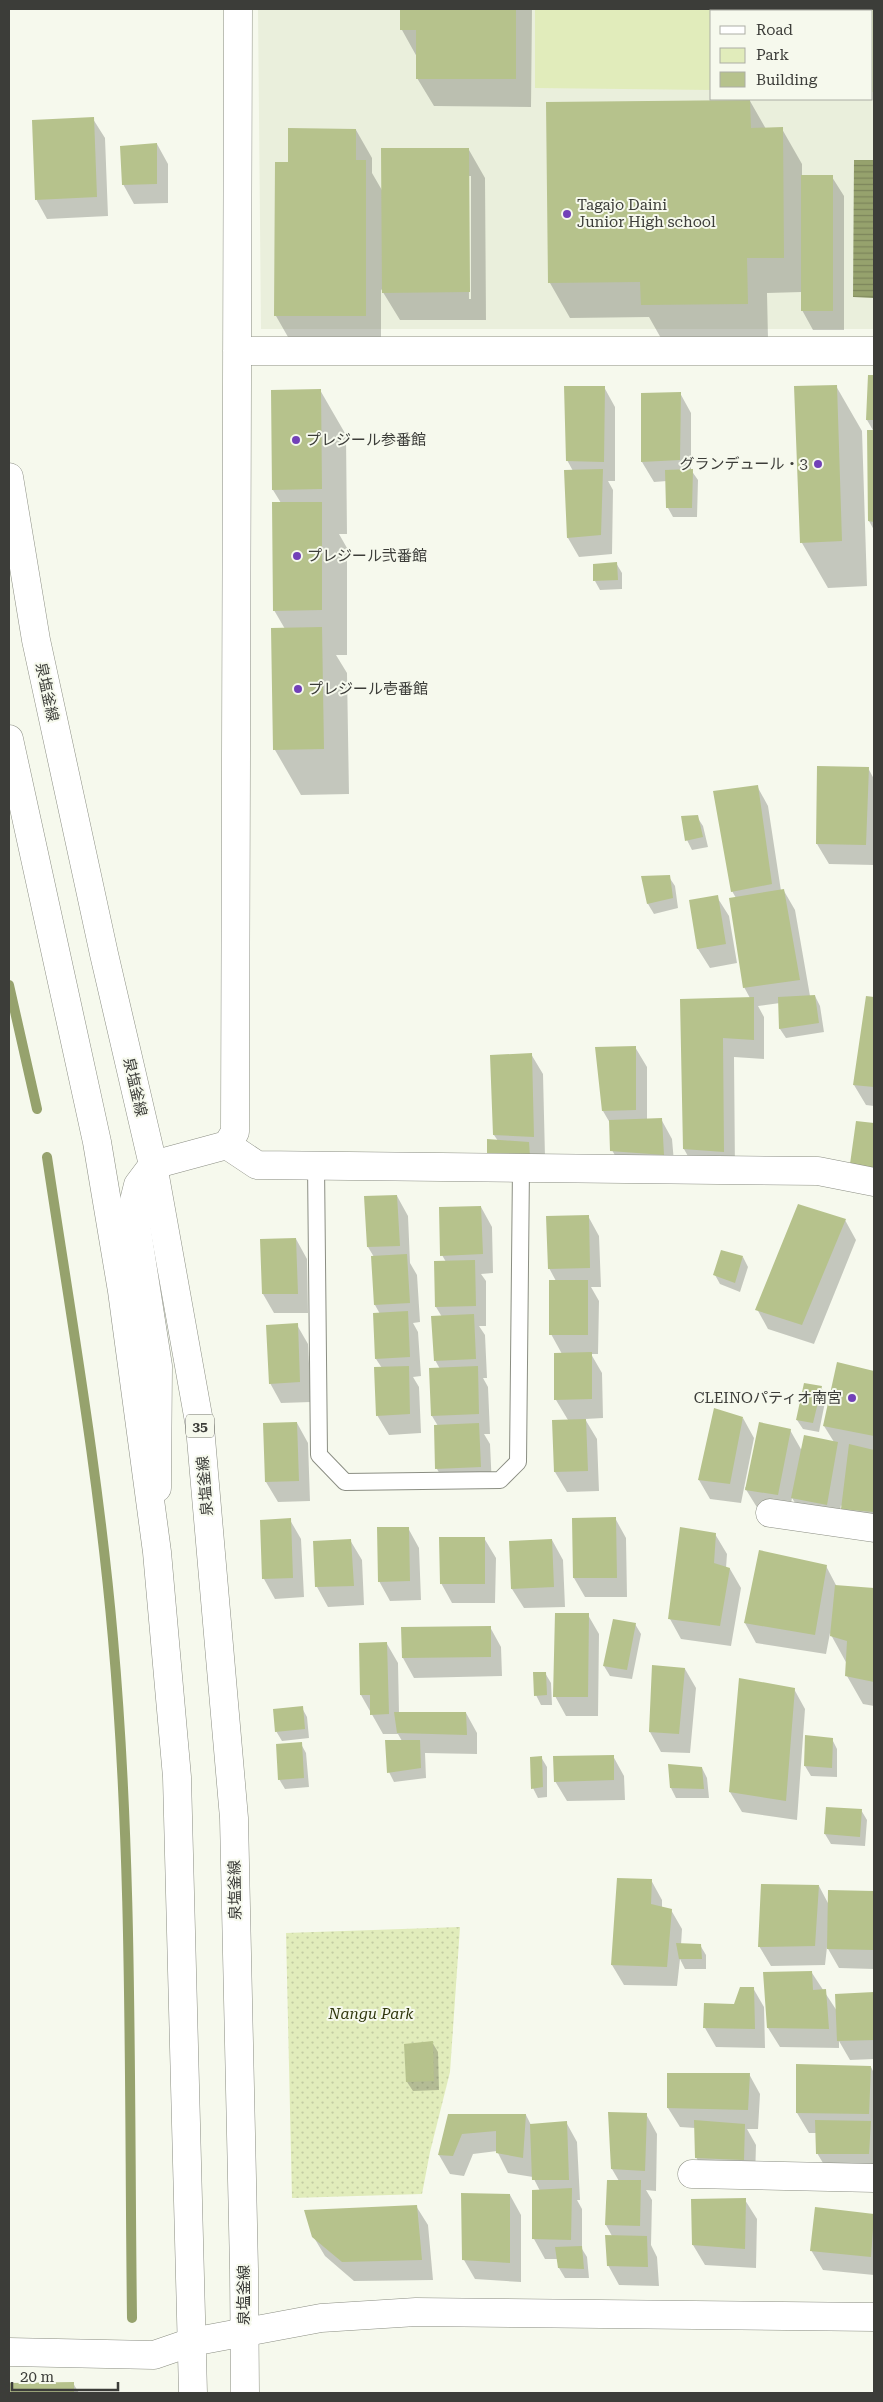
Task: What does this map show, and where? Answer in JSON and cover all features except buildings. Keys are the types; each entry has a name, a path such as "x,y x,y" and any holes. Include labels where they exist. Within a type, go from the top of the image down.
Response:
{"street":[{"path":"157,1552 158,1366 134,1205 138,1185 153,1165 227,1145 235,1132 238,9"},
{"path":"237,351 874,351"},
{"name":"泉塩釜線","path":"9,477 36,640 104,954 153,1165 200,1427 234,1818 245,2393"},
{"path":"9,739 97,1142 122,1290 157,1552 177,1777 193,2393"},
{"path":"227,1145 257,1165 818,1171 874,1182"},
{"path":"770,1513 874,1528"},
{"path":"692,2174 874,2178"},
{"path":"9,2352 154,2355 192,2342 321,2318 416,2312 874,2317"}],"lane":[{"path":"316,1165 319,1455 345,1482 500,1480 518,1462 521,1167"}],"shaded area":[{"name":"Tagajo Daini Junior High school","path":"258,9 874,9 874,329 261,329"},
{"path":"854,160 874,160 874,298 853,297"}],"green space":[{"path":"535,9 874,9 874,92 873,10 710,10 710,90 535,88"},
{"name":"Nangu Park","path":"460,1927 450,2072 430,2152 422,2194 292,2198 286,1933"}],"waterway":[{"path":"9,985 37,1109"},
{"path":"47,1157 84,1397 113,1639 124,1808 127,1893 132,2318"}],"place":[{"name":"Tagajo Daini Junior High school","path":"567,214"},
{"name":"プレジール参番館","path":"296,440"},
{"name":"グランデュール・3","path":"818,464"},
{"name":"プレジール弐番館","path":"297,556"},
{"name":"プレジール壱番館","path":"298,689"},
{"name":"CLEINOパティオ南宮","path":"852,1398"}]}
